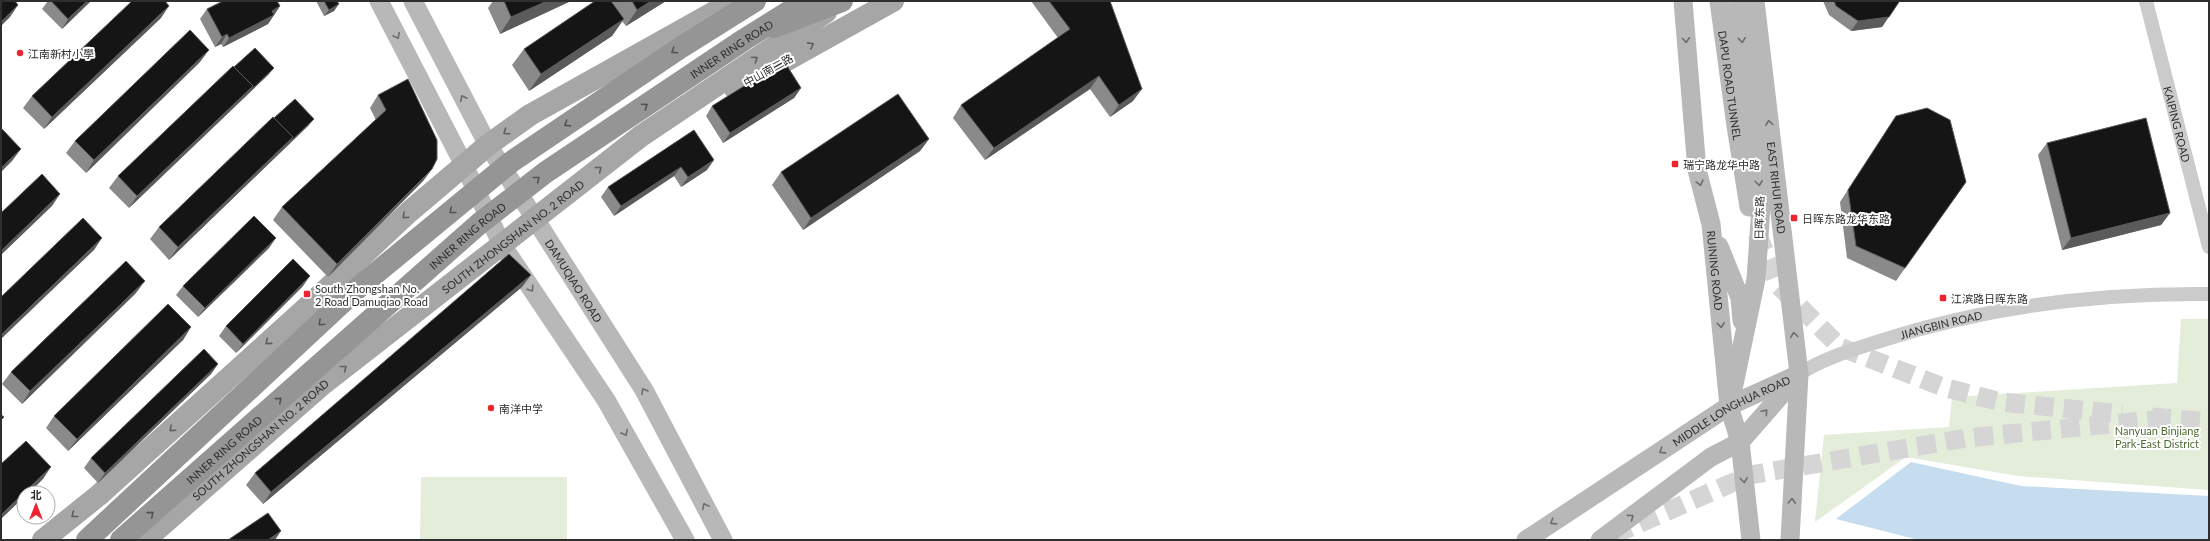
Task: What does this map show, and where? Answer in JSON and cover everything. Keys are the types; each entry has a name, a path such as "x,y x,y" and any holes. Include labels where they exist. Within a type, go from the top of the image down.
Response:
{"highway":[{"path":"723,21 750,1"},
{"path":"87,540 359,287 511,162 680,48 755,1"},
{"name":"INNER RING ROAD","path":"121,540 480,223 546,172 745,39 806,1"},
{"path":"745,39 842,1"}],"main road":[{"path":"379,1 464,165 502,245 606,400 685,540"},
{"name":"DAMUQIAO ROAD","path":"413,1 488,145 644,390 723,540"},
{"path":"43,540 99,495 315,300 409,212 488,145 530,115 711,1"},
{"path":"530,115 734,1"},
{"name":"SOUTH ZHONGSHAN NO. 2 ROAD","path":"145,540 323,384 641,136 842,1"},
{"name":"中山南二路","path":"641,136 698,109 893,1"},
{"name":"RUINING ROAD","path":"1683,1 1696,170 1710,224 1729,406 1740,442 1752,540"},
{"name":"DAPU ROAD TUNNEL","path":"1719,1 1736,126 1751,217"},
{"name":"日晖东路","path":"1729,406 1756,279 1761,207 1738,1"},
{"name":"EAST RIHUI ROAD","path":"1755,1 1799,374"},
{"name":"日晖东路","path":"1710,224 1740,298 1743,338"},
{"path":"1790,540 1799,374"},
{"name":"MIDDLE LONGHUA ROAD","path":"1526,540 1729,406 1799,374"},
{"name":"MIDDLE LONGHUA ROAD","path":"1600,540 1711,457 1740,442 1799,374"}],"street":[{"name":"KAIPING ROAD","path":"2146,1 2209,247"},
{"name":"JIANGBIN ROAD","path":"1799,374 1814,365 1897,335 1994,311 2046,302 2099,297 2158,294 2209,294"}],"green space":[{"name":"Nanyuan Binjiang Park-East District","path":"2181,319 2209,319 2209,490 2018,476 1906,457 1815,522 1824,435 1949,427 1952,397 2177,383"},
{"path":"421,477 567,477 567,540 420,540"}],"water":[{"path":"1911,462 2021,486 2209,496 2209,540 1919,540 1836,519"}],"building":[{"path":"1,1 15,1 18,5 2,21 1,19"},
{"path":"51,1 87,1 68,19"},
{"path":"132,1 165,1 169,6 52,117 32,96"},
{"path":"223,1 277,1 280,6 272,11 274,15 229,38 227,34 222,37 207,9"},
{"path":"324,1 337,1 339,4 329,10"},
{"path":"504,1 547,1 511,17"},
{"path":"595,1 611,1 624,19 541,74 524,49"},
{"path":"632,1 651,1 637,10"},
{"path":"1049,1 1110,1 1142,89 1119,105 1099,76 994,148 961,105 1070,29"},
{"path":"1834,1 1899,2 1889,17 1858,21 1836,6"},
{"path":"190,30 209,50 94,160 75,141"},
{"path":"255,48 274,68 249,92 253,86 234,67"},
{"path":"784,61 801,88 730,133 712,106"},
{"path":"233,66 253,86 137,196 118,176"},
{"path":"408,79 437,140 437,159 432,169 337,264 282,207 386,110 378,95"},
{"path":"898,94 929,139 811,218 781,172"},
{"path":"295,99 314,119 289,143 293,137 274,118"},
{"path":"1927,108 1950,120 1966,182 1905,268 1856,246 1848,190 1896,116"},
{"path":"273,117 293,137 178,247 159,227"},
{"path":"2146,118 2170,213 2071,238 2047,143"},
{"path":"2,129 21,149 1,168 1,130"},
{"path":"694,130 714,160 688,177 681,167 621,206 608,187"},
{"path":"42,174 60,194 1,251 1,213"},
{"path":"254,216 276,238 205,308 183,286"},
{"path":"83,218 102,238 1,335 1,297"},
{"path":"509,254 531,275 271,492 255,473"},
{"path":"293,259 310,276 243,344 226,326"},
{"path":"126,261 145,281 30,391 11,372"},
{"path":"168,304 191,327 77,439 54,416"},
{"path":"204,349 218,364 105,473 91,458"},
{"path":"26,441 51,467 32,485 16,485 16,501 1,515 1,464"},
{"path":"268,513 281,531 268,540 228,540"}],"tunnel":[{"path":"1757,233 1779,286 1840,347 1943,387 2001,402 2122,414"},
{"path":"2152,417 2209,422"},
{"path":"1613,535 1750,475 1966,438 2164,419"}],"place":[{"name":"江南新村小學","path":"20,53"},
{"name":"瑞宁路龙华中路","path":"1675,164"},
{"name":"日晖东路龙华东路","path":"1794,218"},
{"name":"South Zhongshan No. 2 Road Damuqiao Road","path":"307,294"},
{"name":"江滨路日晖东路","path":"1943,298"},
{"name":"南洋中学","path":"491,408"}]}
